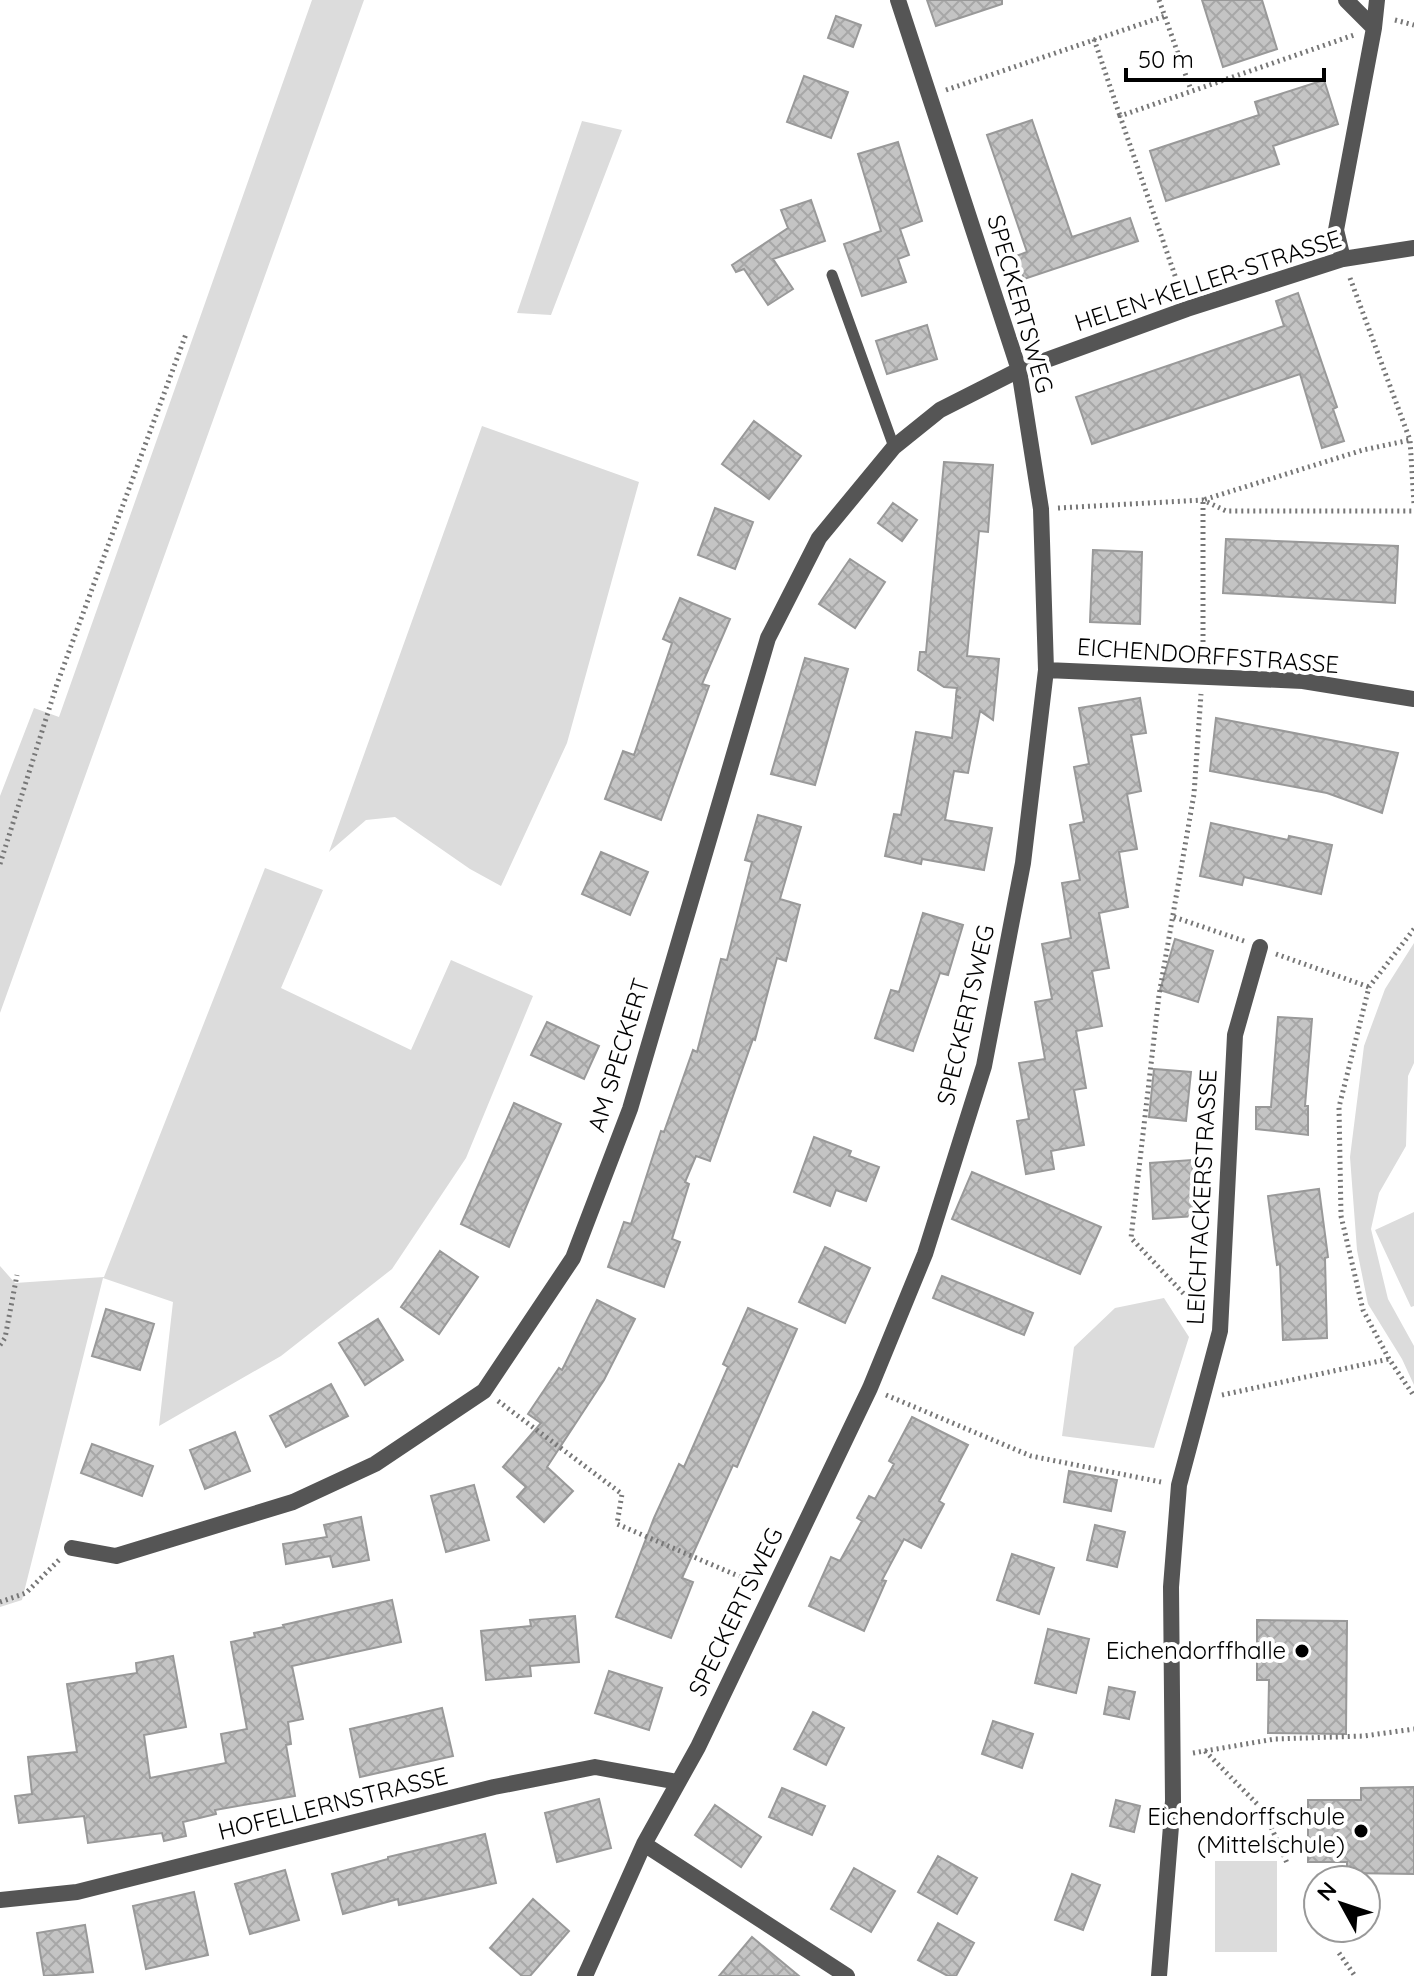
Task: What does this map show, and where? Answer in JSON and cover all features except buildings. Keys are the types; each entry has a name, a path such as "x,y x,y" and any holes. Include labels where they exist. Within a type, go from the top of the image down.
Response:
{"street":[{"name":"SPECKERTSWEG","path":"585,1976 644,1844 698,1747 870,1388 925,1254 984,1066 1023,863 1046,670 1041,509 1019,370 898,0"},
{"path":"1346,0 1374,28"},
{"path":"1343,259 1336,230 1377,0"},
{"name":"HELEN-KELLER-STRASSE","path":"1019,370 1187,309 1343,259 1414,248"},
{"name":"AM SPECKERT","path":"72,1548 116,1556 293,1502 375,1464 484,1391 573,1258 630,1109 768,638 819,538 894,447 940,410 1019,370"},
{"name":"EICHENDORFFSTRASSE","path":"1046,670 1303,681 1414,699"},
{"name":"LEICHTACKERSTRASSE","path":"1159,1976 1173,1801 1171,1587 1179,1485 1220,1331 1235,1035 1260,947"},
{"name":"HOFELLERNSTRASSE","path":"0,1900 77,1892 494,1787 595,1767 678,1782"},
{"path":"644,1844 847,1976"}],"lane":[{"path":"832,275 894,447"}],"path":[{"path":"1159,0 1191,90"},
{"path":"929,96 1165,16"},
{"path":"1120,116 1374,28"},
{"path":"1094,39 1163,247 1187,309"},
{"path":"1343,259 1410,440 1414,504"},
{"path":"0,864 57,684 186,334"},
{"path":"1041,509 1203,500 1363,450 1410,440"},
{"path":"1203,500 1226,511 1414,511"},
{"path":"1203,500 1202,676 1194,794 1159,995 1131,1238 1220,1331"},
{"path":"1414,929 1369,987 1339,1107 1341,1216 1363,1310 1389,1359 1414,1396"},
{"path":"1303,965 1369,987"},
{"path":"0,1345 5,1338 17,1275"},
{"path":"1202,1400 1281,1380 1389,1359"},
{"path":"870,1388 1031,1456 1179,1485"},
{"path":"484,1391 622,1494 617,1524 773,1591"},
{"path":"0,1602 26,1593 72,1548"},
{"path":"1172,1757 1275,1739 1364,1736 1414,1729"},
{"path":"1205,1751 1264,1811 1287,1863"},
{"path":"1339,1953 1355,1976"}],"shaded area":[{"path":"312,0 364,0 0,1013 0,796 34,708 59,717"},
{"path":"582,121 622,130 551,315 517,313"},
{"path":"482,426 639,482 567,743 501,886 470,869 395,817 366,820 329,852"},
{"path":"265,868 323,890 281,988 411,1050 451,960 533,996 466,1158 392,1269 281,1356 159,1426 173,1302 103,1278 22,1600 0,1607 0,1266 15,1283 104,1277"},
{"path":"1414,943 1414,1063 1408,1076 1406,1146 1379,1193 1371,1229 1388,1299 1414,1346 1414,1385 1402,1359 1368,1304 1357,1250 1350,1157 1364,1046 1385,989"},
{"path":"1414,1212 1414,1306 1411,1307 1375,1230"},
{"path":"1164,1298 1189,1337 1154,1448 1062,1436 1074,1347 1115,1308"},
{"path":"1215,1861 1277,1861 1277,1952 1215,1952"}],"place":[{"name":"Eichendorffhalle","path":"1302,1651"},
{"name":"Eichendorffschule (Mittelschule)","path":"1361,1831"}]}
